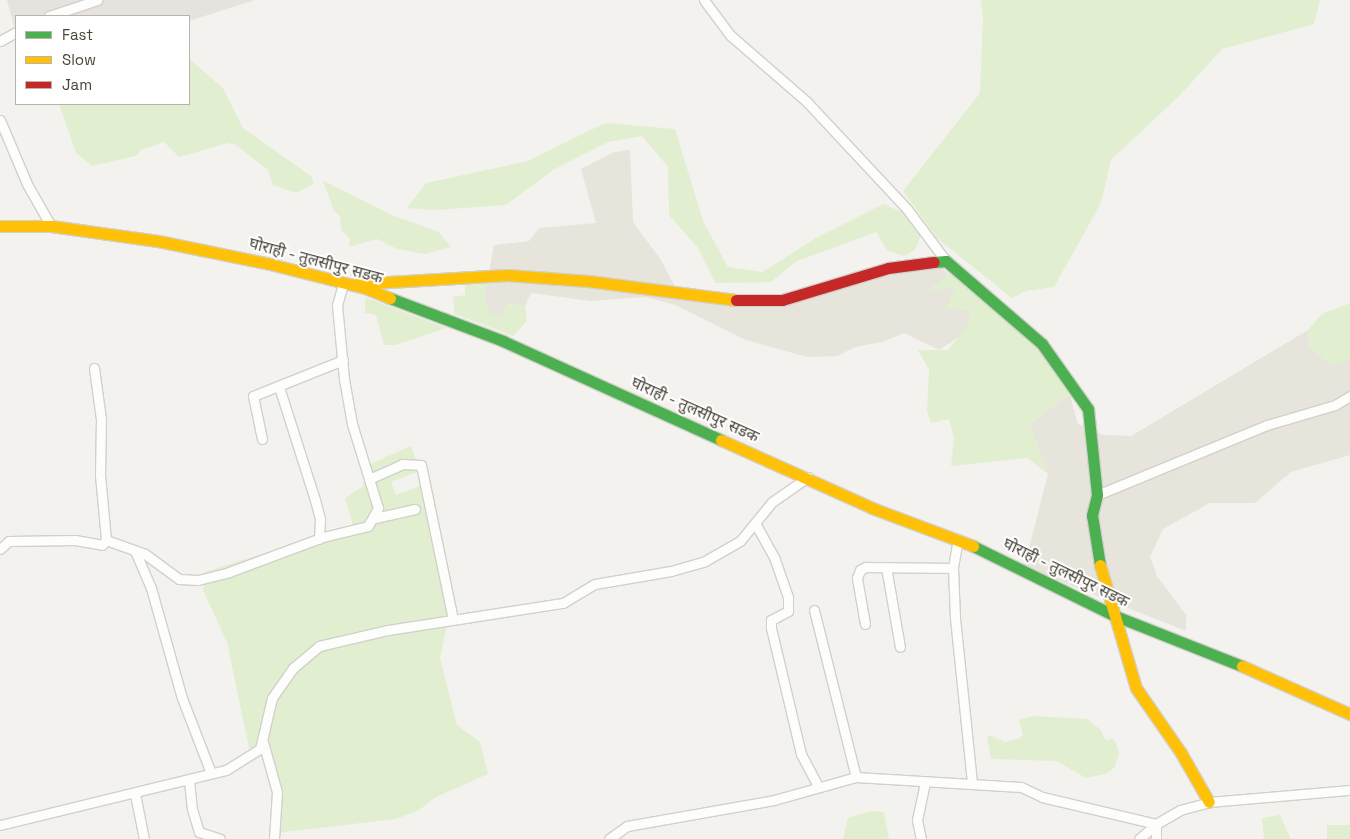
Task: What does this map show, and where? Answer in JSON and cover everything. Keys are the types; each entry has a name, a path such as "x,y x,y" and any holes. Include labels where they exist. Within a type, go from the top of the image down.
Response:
{"main road":[{"name":"घोराही - तुलसीपुर सडक","path":"0,226 51,226 158,241 270,264 345,284 503,340 808,477 872,508 958,539 1113,615 1204,649 1350,714"},
{"path":"345,284 506,275 588,281 718,300 782,300 888,268 946,261 1042,344 1066,374 1088,409 1097,495 1092,515 1094,548 1113,615 1136,688 1181,753 1209,802"}],"street":[{"path":"53,15 97,0"},
{"path":"704,0 730,35 807,102 907,208 946,261"},
{"path":"0,41 15,33"},
{"path":"0,120 27,184 51,226"},
{"path":"345,284 338,305 343,360 352,424 377,500 375,518"},
{"path":"262,439 253,396 343,360"},
{"path":"0,549 9,541 75,540 102,545 106,540 100,475 101,419 94,368"},
{"path":"279,387 315,500 320,519 319,539"},
{"path":"1097,495 1267,425 1335,405 1350,396"},
{"path":"369,479 402,464 421,466 453,619"},
{"path":"0,825 52,810 135,794 226,770 260,750 272,698 305,654 334,640 453,619 563,604 595,584 671,571 705,561 740,541 772,502 808,477"},
{"path":"106,540 135,551 179,579 198,580 229,572 319,539 368,526 375,518 415,508"},
{"path":"755,523 774,557 788,597 788,611 771,620 771,628 801,754 818,786"},
{"path":"958,539 953,568 972,783"},
{"path":"135,551 151,588 182,698 211,773"},
{"path":"865,624 857,578 860,570 866,567 953,568"},
{"path":"886,567 900,647"},
{"path":"814,610 856,777"},
{"path":"262,741 277,792 274,839"},
{"path":"610,839 627,826 774,800 818,786 856,777 1021,787 1042,797 1156,824"},
{"path":"189,781 192,809 199,832 220,839"},
{"path":"921,839 917,820 925,782"},
{"path":"1139,839 1156,824 1180,810 1209,802 1350,790"},
{"path":"135,794 144,839"},
{"path":"1156,824 1156,839"}],"shaded area":[{"path":"7,0 255,0 190,21 190,15 15,15 15,29"},
{"path":"630,150 633,222 661,260 674,285 696,293 779,299 832,278 930,259 971,292 972,329 939,350 904,333 882,342 855,347 837,356 807,357 746,340 675,305 645,297 590,301 531,293 525,306 507,304 502,317 490,314 484,298 494,245 529,241 539,228 596,223 581,169 614,152"},
{"path":"1308,330 1309,346 1331,365 1350,359 1350,455 1291,472 1255,503 1210,503 1163,529 1150,557 1157,576 1186,615 1186,631 1024,567 1048,474 1029,424 1070,395 1078,424 1103,435 1131,436"}],"green space":[{"path":"981,0 1320,0 1314,24 1222,49 1180,95 1111,160 1101,203 1054,287 1026,291 1012,298 937,238 903,191 980,93 983,18"},
{"path":"190,60 223,88 243,128 311,176 314,184 296,193 273,185 268,170 236,145 228,143 179,157 164,142 141,150 136,156 92,166 76,153 59,105 190,105"},
{"path":"605,123 675,129 703,221 728,267 762,272 816,238 883,204 909,215 921,235 915,250 904,256 887,250 876,232 797,261 771,282 715,283 698,248 669,215 668,167 642,136 608,142 553,170 506,205 435,210 407,208 426,183 528,161"},
{"path":"323,181 394,216 439,232 451,247 425,254 397,249 377,239 349,247 350,239 341,230 340,216 334,211"},
{"path":"959,267 1008,314 1064,382 1070,395 1029,424 1048,474 1027,458 951,466 954,437 949,419 931,423 927,410 929,370 918,350 948,350 967,327 970,310 946,309 955,287 926,291"},
{"path":"465,282 487,283 484,298 490,314 502,317 507,304 525,306 527,321 513,336 455,314 453,297 465,295"},
{"path":"365,298 446,328 396,345 384,345 376,315 365,313"},
{"path":"1350,303 1350,359 1331,366 1309,346 1308,330 1322,314"},
{"path":"411,446 420,471 391,482 396,495 431,482 458,615 446,629 440,658 457,725 480,742 488,774 436,797 419,810 396,819 276,833 275,772 271,753 249,748 227,642 203,590 205,572 353,525 345,498 363,486 368,465"},
{"path":"1033,716 1087,719 1101,730 1106,741 1113,738 1119,755 1114,768 1106,774 1086,778 1056,761 991,759 987,737 990,735 1005,742 1020,738 1023,735 1019,720"},
{"path":"870,811 884,812 889,839 843,839 848,818"},
{"path":"1280,815 1291,839 1264,839 1262,818"},
{"path":"1327,825 1350,825 1350,839 1327,839"}],"traffic: fast":[{"path":"934,262 946,261 1042,344 1088,409 1097,495 1092,515 1100,565"},
{"path":"390,298 503,341 721,440"},
{"path":"973,546 1113,615 1242,666"}],"traffic: slow":[{"path":"0,226 51,226 158,241 270,264 365,288 390,298"},
{"path":"355,284 507,275 588,281 736,300"},
{"path":"721,440 872,508 973,546"},
{"path":"1100,565 1136,688 1181,753 1209,802"},
{"path":"1242,666 1350,714"}],"traffic: jam":[{"path":"736,300 782,300 888,268 934,262"}]}
